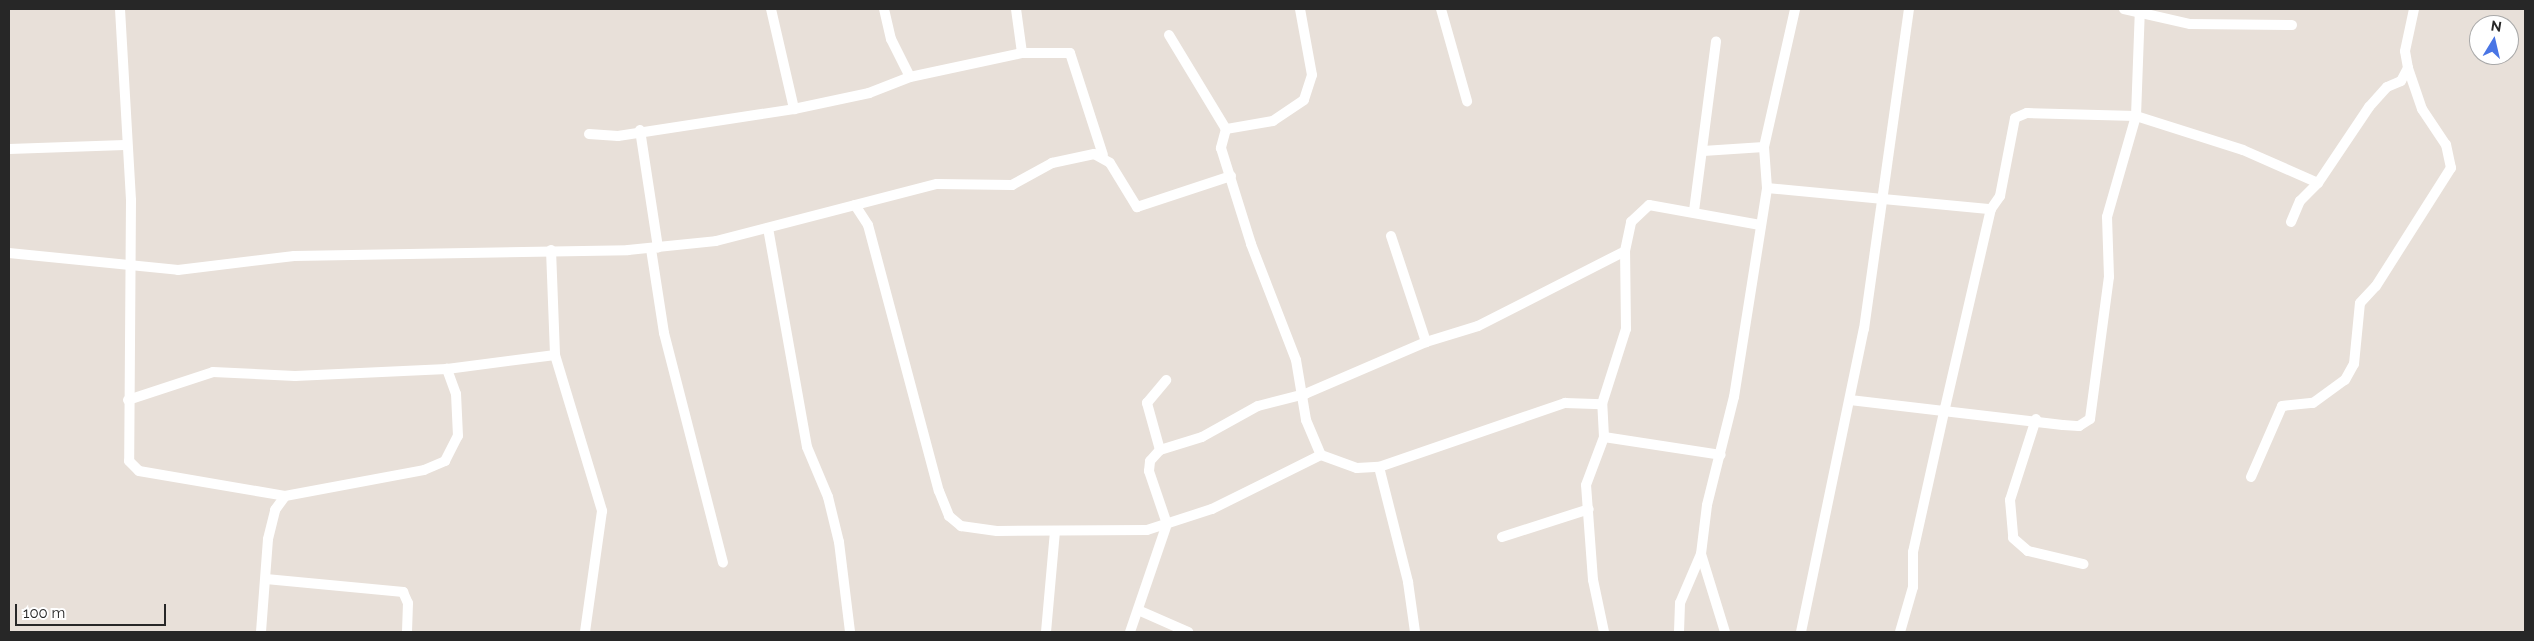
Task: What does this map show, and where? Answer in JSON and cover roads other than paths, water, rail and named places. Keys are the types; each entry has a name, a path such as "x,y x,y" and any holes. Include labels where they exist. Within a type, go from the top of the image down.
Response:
{"street":[{"path":"120,9 125,145 131,200 127,454 139,471 285,496 424,470 445,461 458,436 456,394 447,369"},
{"path":"771,9 794,109"},
{"path":"884,9 891,38 910,77"},
{"path":"1016,9 1022,53"},
{"path":"1226,129 1274,121 1304,100 1312,75 1300,9"},
{"path":"1441,9 1468,101"},
{"path":"1679,632 1680,603 1701,554 1707,505 1721,455 1767,188 1764,147 1795,9"},
{"path":"1801,632 1850,400 1909,9"},
{"path":"2124,9 2140,11 2190,24 2292,25"},
{"path":"2251,477 2282,406 2313,403 2344,380 2354,364 2360,303 2376,286 2450,168 2446,146 2416,97 2404,51 2414,9"},
{"path":"1850,400 1945,408 2079,426 2090,419 2109,277 2106,217 2136,116 2140,11"},
{"path":"1169,35 1226,129 1221,148 1305,394 1306,420 1321,456"},
{"path":"1694,211 1716,41"},
{"path":"589,134 618,136 640,130 794,109 869,93 910,77 1022,53 1070,53 1075,59 1103,155 1137,206 1231,176"},
{"path":"2291,222 2300,201 2318,183 2369,107 2387,87 2401,81 2408,68"},
{"path":"1900,632 1913,587 1913,552 1925,514 1945,408 1991,209 2000,196 2016,118 2027,113 2136,116 2242,150 2318,183"},
{"path":"640,130 664,333 723,563"},
{"path":"9,149 125,145"},
{"path":"1703,151 1764,147"},
{"path":"9,253 178,270 276,256 655,248 716,241 946,182 1012,185 1052,163 1103,155"},
{"path":"1767,188 1881,202 1923,200 1991,209"},
{"path":"855,205 868,226 925,449 949,516 961,526 1055,532 1147,530 1212,509 1321,456 1357,468 1379,467 1565,404 1602,404"},
{"path":"1604,632 1593,580 1586,485 1604,437 1602,404 1626,329 1626,251 1631,222 1650,205 1694,211 1760,225"},
{"path":"768,228 807,448 828,497 839,542 850,632"},
{"path":"1391,236 1426,342"},
{"path":"551,250 555,354 602,511 585,632"},
{"path":"1160,450 1202,436 1258,406 1305,394 1426,342 1478,326 1626,251"},
{"path":"128,400 213,372 295,376 447,369 555,354"},
{"path":"1130,632 1167,524 1149,471 1160,450 1147,403 1166,380"},
{"path":"2036,419 2010,500 2013,538 2028,551 2083,564"},
{"path":"1604,437 1721,455"},
{"path":"1379,467 1408,582 1415,632"},
{"path":"261,632 268,539 275,510 285,496"},
{"path":"1502,537 1589,509"},
{"path":"1046,632 1055,532"},
{"path":"1701,554 1726,632"},
{"path":"266,579 403,592 407,632"},
{"path":"1138,610 1188,632"}]}
